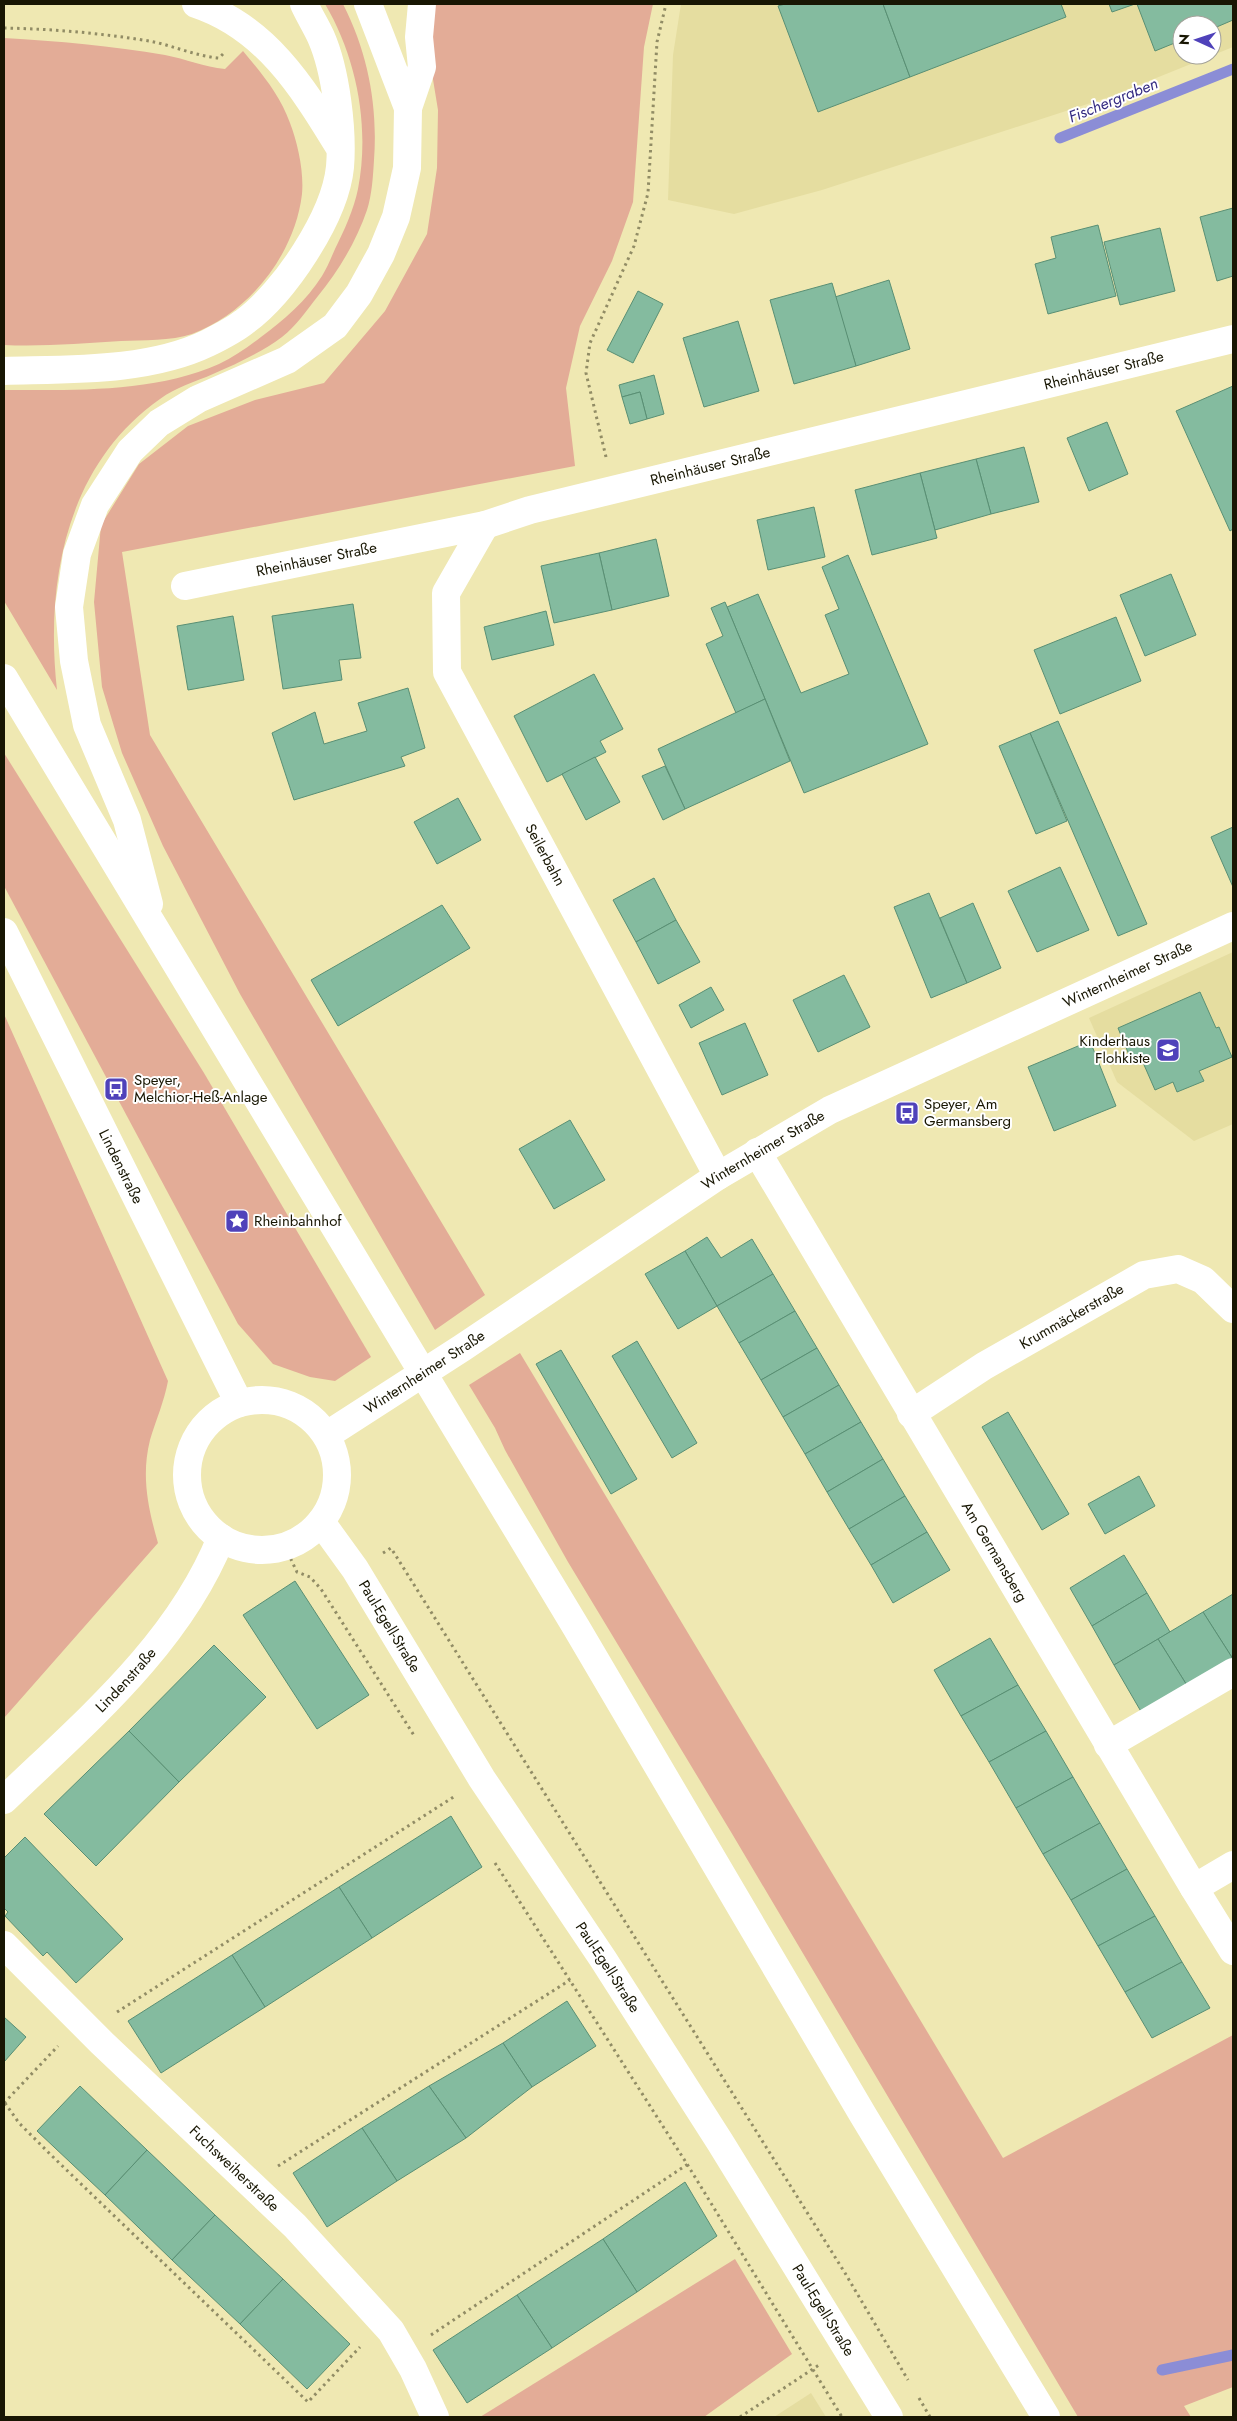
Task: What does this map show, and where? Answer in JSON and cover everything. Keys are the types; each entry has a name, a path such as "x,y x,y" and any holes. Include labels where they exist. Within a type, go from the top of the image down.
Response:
{"street":[{"path":"196,4 225,15 244,28 288,69 340,149"},
{"path":"4,371 76,369 159,360 207,343 244,322 272,296 304,255 329,206 340,169 335,86 322,38 304,4"},
{"path":"368,4 408,108"},
{"path":"157,934 127,820 85,716 74,661 69,607 77,554 94,505 130,452 159,423 198,399 288,360 335,326 359,294 381,254 396,217 407,168 408,108 422,67 419,37 422,4"},
{"name":"Rheinhäuser Straße","path":"185,586 485,525 530,510 616,491 1233,339"},
{"name":"Seilerbahn","path":"485,525 446,592 447,672 718,1176"},
{"path":"4,678 465,1446 576,1627 863,2115 1046,2417"},
{"name":"Winternheimer Straße","path":"327,1436 718,1176 830,1110 1233,926"},
{"name":"Lindenstraße","path":"4,932 89,1099 239,1403"},
{"name":"Am Germansberg","path":"757,1152 1108,1745 1233,1951"},
{"name":"Krummäckerstraße","path":"911,1414 984,1366 1144,1276 1178,1269 1203,1280 1233,1309"},
{"path":"264,1399 288,1404 310,1416 327,1436 337,1464 335,1495 321,1522 305,1537 285,1547 263,1550 241,1548 221,1538 201,1519 189,1493 188,1465 196,1438 214,1417 239,1403 264,1399"},
{"name":"Paul-Egell-Straße","path":"321,1522 355,1569 482,1779 603,1959 720,2142 889,2417"},
{"name":"Lindenstraße","path":"4,1800 88,1719 148,1656 173,1626 209,1568 221,1538"},
{"path":"1108,1745 1233,1672"},
{"path":"1194,1888 1233,1865"},
{"name":"Fuchsweiherstraße","path":"4,1945 85,2026 295,2226 384,2323 404,2353 424,2390 434,2417"}],"path":[{"path":"616,491 586,373 590,343 634,246 648,193 657,42 666,4"},
{"path":"4,28 61,29 150,41 219,58 244,28"},
{"path":"285,1547 297,1572 310,1577 321,1589 416,1739"},
{"path":"391,1548 840,2265 910,2383"},
{"path":"384,2323 308,2402 19,2123 4,2103 85,2026 482,1779"},
{"path":"448,1789 458,1806"},
{"path":"490,1856 687,2164 842,2417"},
{"path":"251,2184 603,1959"},
{"path":"404,2353 720,2142"},
{"path":"740,2417 846,2347"},
{"path":"915,2392 930,2417"}],"shaded area":[{"path":"325,4 343,4 359,41 373,100 375,140 372,185 363,221 333,277 287,333 249,357 179,388 160,399 128,426 103,457 83,492 69,529 60,568 55,608 54,649 57,690 4,601 4,390 113,388 168,380 194,373 219,364 246,348 302,302 326,270 348,220 358,189 361,165 361,117 353,70 336,25"},
{"path":"431,4 653,4 644,47 633,202 612,261 580,326 566,388 575,466 122,552 150,735 485,1295 435,1330 240,994 163,846 122,753 102,687 94,602 101,525 139,464 188,426 255,400 324,383 385,311 427,234 437,168 438,110 427,43"},
{"path":"681,4 1233,4 1233,47 1222,51 1222,15 1172,15 1172,65 1188,65 1109,97 822,190 734,214 668,200 673,55"},
{"path":"4,38 65,42 125,49 165,55 225,69 243,51 270,85 286,113 298,149 302,185 298,216 290,238 266,279 250,296 232,312 213,324 192,334 175,338 33,346 4,345"},
{"path":"4,753 204,1073 371,1357 335,1381 310,1377 273,1364 238,1324 4,886"},
{"name":"Kinderhaus Flohkiste","path":"1233,952 1233,1124 1194,1141 1117,1082 1089,1018"},
{"path":"4,1014 168,1381 150,1440 146,1466 149,1505 158,1543 4,1718"},
{"path":"520,1353 1003,2158 1233,2035 1233,2387 1184,2406 1191,2417 1078,2417 731,1832 568,1562 505,1450 495,1428 469,1385"},
{"path":"735,2259 792,2354 704,2417 480,2417"},
{"path":"811,2393 826,2417 774,2417"}],"building":[{"path":"785,4 883,4 910,77 818,112 778,6"},
{"path":"883,4 1061,4 1066,17 910,77"},
{"path":"1109,4 1135,4 1112,12"},
{"path":"1137,4 1233,4 1233,20 1222,25 1222,15 1172,15 1172,44 1155,51"},
{"path":"1233,208 1233,276 1217,281 1200,217"},
{"path":"1098,225 1116,296 1048,314 1035,264 1056,258 1051,237"},
{"path":"1160,228 1175,291 1120,305 1104,242"},
{"path":"889,280 910,349 856,366 835,297"},
{"path":"832,283 856,366 794,384 770,300"},
{"path":"638,291 663,304 633,363 607,350"},
{"path":"738,321 759,391 704,407 683,338"},
{"path":"654,375 664,414 647,419 640,392 622,397 619,385"},
{"path":"1233,386 1233,529 1230,531 1176,411"},
{"path":"640,392 647,419 630,424 622,397"},
{"path":"1107,422 1128,474 1089,491 1067,438"},
{"path":"1024,447 1039,502 991,514 976,459"},
{"path":"976,459 991,514 935,530 920,473"},
{"path":"920,473 937,538 872,555 855,490"},
{"path":"814,507 825,557 768,570 757,520"},
{"path":"656,539 669,596 612,610 599,553"},
{"path":"599,553 612,610 554,623 541,566"},
{"path":"848,555 928,744 804,793 727,607 758,594 801,693 849,674 825,615 839,609 822,567"},
{"path":"1171,574 1196,635 1145,656 1120,595"},
{"path":"725,602 765,699 736,713 706,644 723,636 711,608"},
{"path":"353,604 361,658 339,660 342,680 283,689 272,616"},
{"path":"546,611 554,645 492,660 484,627"},
{"path":"233,616 244,680 188,690 177,626"},
{"path":"1116,617 1141,681 1060,714 1034,650"},
{"path":"594,674 623,729 600,741 606,752 547,782 514,716"},
{"path":"408,688 425,748 401,757 405,766 294,800 272,733 315,712 324,744 367,731 358,703"},
{"path":"765,699 790,761 685,809 658,749"},
{"path":"1058,721 1147,924 1118,936 1030,733"},
{"path":"1030,733 1067,821 1036,834 999,746"},
{"path":"595,757 620,802 586,820 562,774"},
{"path":"665,766 685,809 663,820 642,776"},
{"path":"458,798 481,840 437,864 414,822"},
{"path":"1233,827 1233,887 1211,837"},
{"path":"1060,867 1089,930 1037,952 1008,891"},
{"path":"654,878 676,920 636,942 613,900"},
{"path":"929,893 967,983 931,998 894,907"},
{"path":"973,903 1001,968 967,983 940,918"},
{"path":"442,905 470,948 338,1026 311,980"},
{"path":"676,920 700,962 658,984 636,942"},
{"path":"844,975 870,1027 818,1052 793,1000"},
{"path":"711,987 724,1010 691,1028 679,1005"},
{"path":"1200,992 1216,1028 1219,1027 1232,1057 1199,1071 1204,1081 1177,1092 1173,1082 1155,1090 1141,1058 1132,1062 1118,1028"},
{"path":"745,1023 768,1075 722,1095 699,1043"},
{"path":"1090,1041 1116,1106 1054,1131 1028,1067"},
{"path":"570,1120 605,1180 554,1209 519,1149"},
{"path":"707,1237 721,1258 752,1239 773,1274 717,1306 685,1251"},
{"path":"685,1251 717,1306 678,1329 645,1274"},
{"path":"773,1274 795,1311 739,1343 717,1306"},
{"path":"795,1311 817,1348 761,1380 739,1343"},
{"path":"637,1341 697,1443 672,1458 612,1356"},
{"path":"817,1348 839,1385 783,1417 761,1380"},
{"path":"561,1350 637,1479 611,1494 536,1364"},
{"path":"839,1385 861,1422 805,1454 783,1417"},
{"path":"1008,1412 1069,1514 1042,1530 982,1427"},
{"path":"861,1422 883,1459 827,1492 805,1454"},
{"path":"883,1459 905,1496 849,1529 827,1492"},
{"path":"1139,1476 1155,1506 1105,1534 1088,1504"},
{"path":"905,1496 927,1532 871,1565 849,1529"},
{"path":"927,1532 950,1570 893,1603 871,1565"},
{"path":"1124,1555 1147,1593 1092,1626 1070,1588"},
{"path":"295,1581 369,1695 317,1729 243,1615"},
{"path":"1147,1593 1170,1632 1114,1665 1092,1626"},
{"path":"1233,1594 1233,1659 1203,1612"},
{"path":"1203,1612 1233,1659 1188,1687 1158,1639"},
{"path":"990,1638 1018,1685 961,1716 934,1670"},
{"path":"1158,1639 1188,1687 1143,1715 1114,1665"},
{"path":"214,1645 266,1697 179,1782 129,1731"},
{"path":"1018,1685 1046,1731 989,1762 961,1716"},
{"path":"129,1731 179,1782 96,1866 44,1814"},
{"path":"1046,1731 1073,1777 1016,1808 989,1762"},
{"path":"1073,1777 1100,1823 1043,1854 1016,1808"},
{"path":"451,1816 482,1867 372,1938 339,1887"},
{"path":"1100,1823 1127,1869 1071,1900 1043,1854"},
{"path":"25,1837 123,1939 76,1983 47,1952 43,1956 5,1916 8,1912 4,1908 4,1858"},
{"path":"1127,1869 1155,1916 1098,1946 1071,1900"},
{"path":"339,1887 372,1938 265,2007 232,1955"},
{"path":"1155,1916 1182,1962 1125,1992 1098,1946"},
{"path":"232,1955 265,2007 161,2073 128,2021"},
{"path":"1182,1962 1210,2008 1152,2038 1125,1992"},
{"path":"567,2001 596,2046 532,2087 503,2043"},
{"path":"4,2017 26,2037 4,2062"},
{"path":"503,2043 532,2087 466,2138 429,2086"},
{"path":"80,2086 147,2150 105,2195 37,2131"},
{"path":"429,2086 466,2138 397,2181 362,2128"},
{"path":"362,2128 397,2181 327,2227 293,2173"},
{"path":"147,2150 215,2215 172,2260 105,2195"},
{"path":"685,2182 717,2236 637,2292 603,2239"},
{"path":"215,2215 283,2279 240,2324 172,2260"},
{"path":"603,2239 637,2292 552,2348 517,2295"},
{"path":"283,2279 350,2344 307,2389 240,2324"},
{"path":"517,2295 552,2348 467,2403 433,2350"}],"waterway":[{"name":"Fischergraben","path":"1060,138 1233,69"},
{"path":"1162,2370 1233,2355"}],"place":[{"name":"Kinderhaus Flohkiste","path":"1168,1050"},
{"name":"Speyer, Melchior-Heß-Anlage","path":"116,1089"},
{"name":"Speyer, Am Germansberg","path":"907,1113"},
{"name":"Rheinbahnhof","path":"237,1221"}]}
